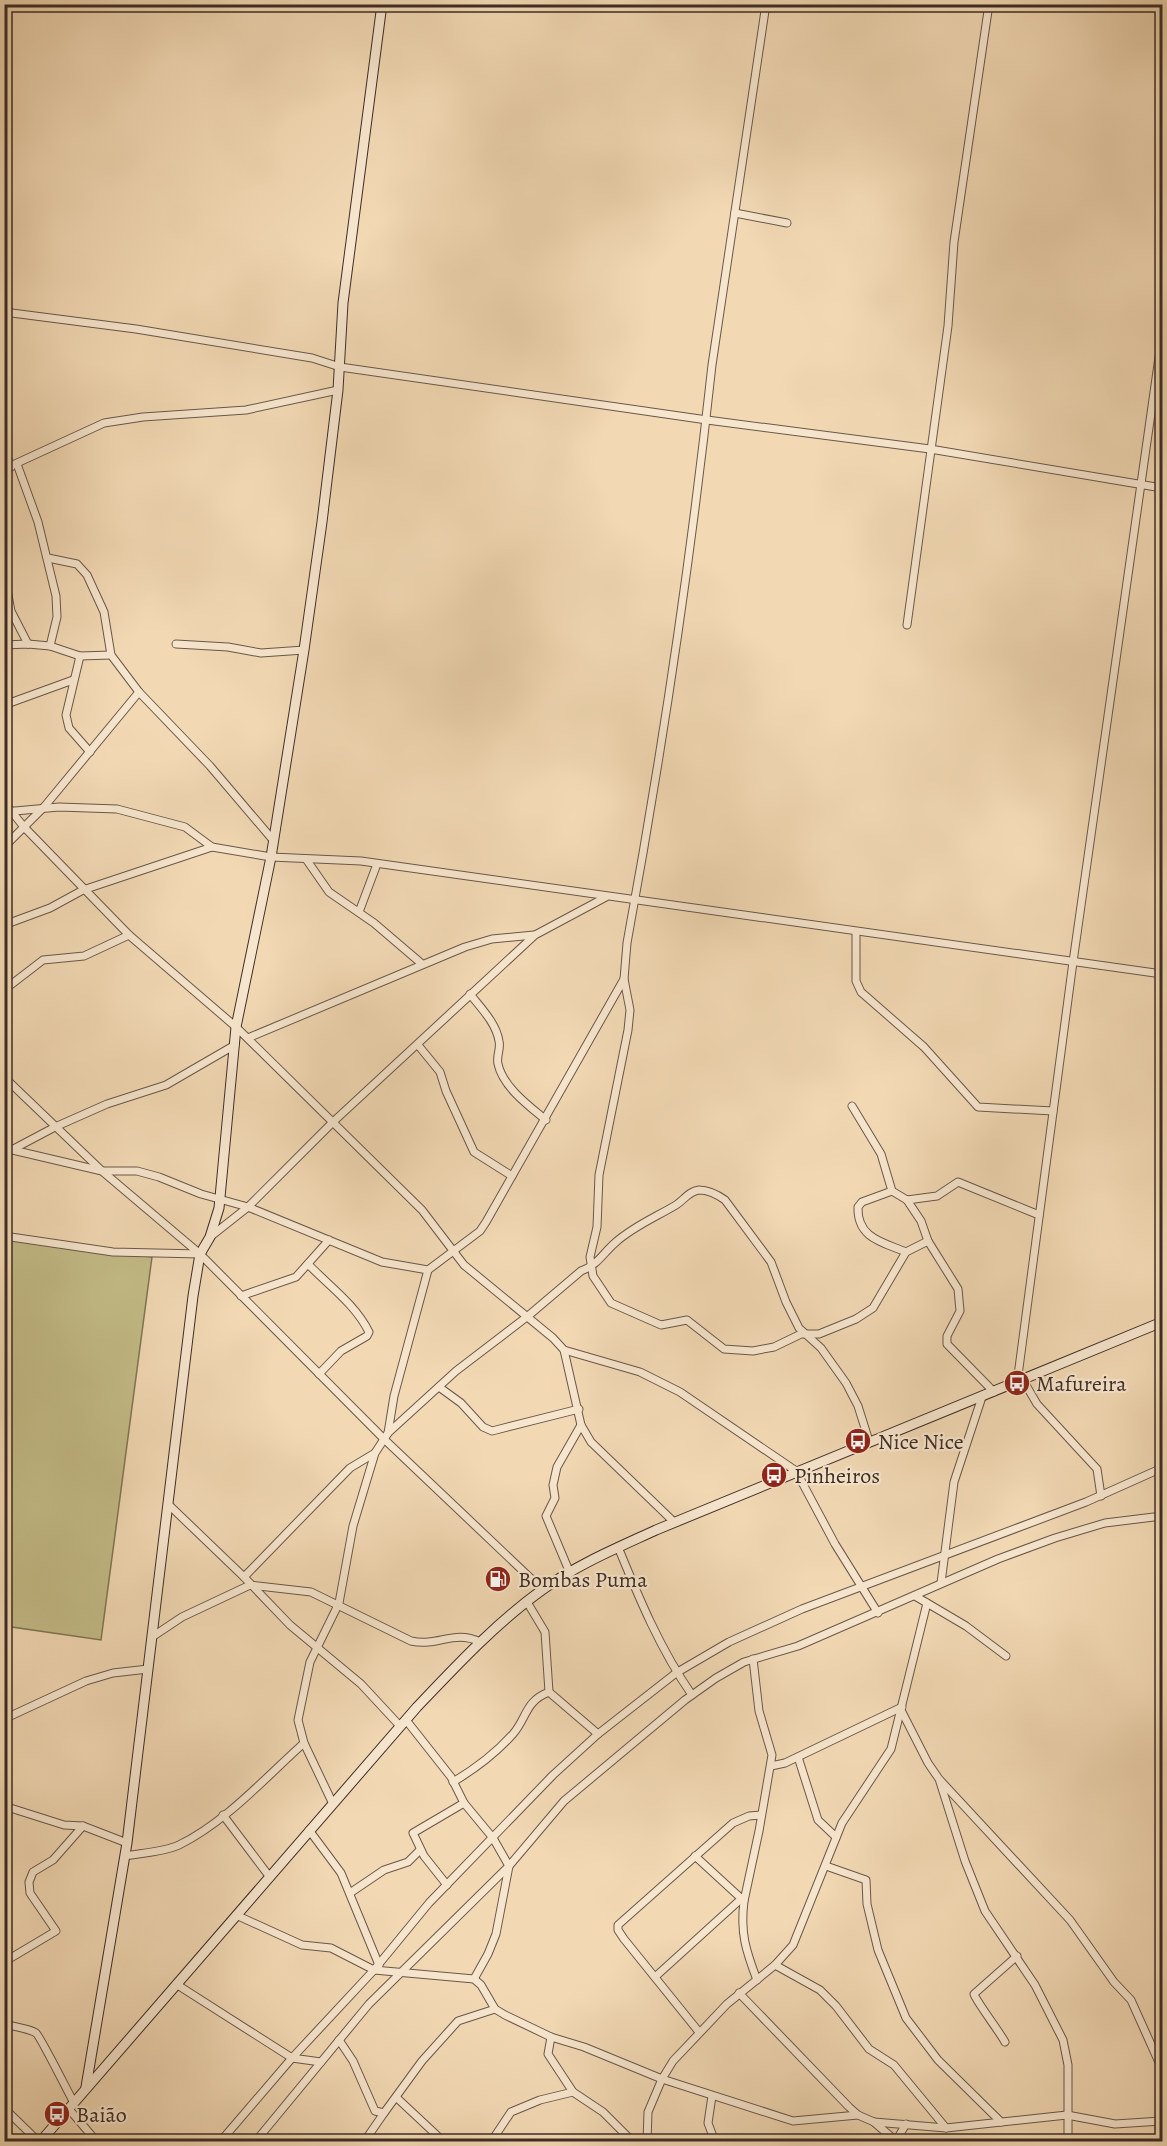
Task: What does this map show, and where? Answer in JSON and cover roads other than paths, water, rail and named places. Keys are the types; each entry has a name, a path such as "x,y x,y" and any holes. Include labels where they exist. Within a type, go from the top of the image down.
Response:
{"street":[{"path":"4,9 14,4"},
{"path":"86,2087 127,1843 193,1296 200,1254 210,1237 220,1200 236,1027 271,857 304,650 338,390 343,303 382,4"},
{"path":"766,4 712,365 707,420 676,650 624,979 630,1010 628,1030 611,1126 599,1175 597,1227 590,1257 593,1276 611,1303 661,1325 687,1320 724,1349 753,1351 774,1347 808,1334 828,1331 873,1308 906,1252 928,1240"},
{"path":"907,625 948,326 954,242 989,4"},
{"path":"735,213 787,223"},
{"path":"4,312 312,358 340,367 707,420 930,449 1162,488"},
{"path":"1101,1496 1097,1469 1037,1404 1020,1381 1073,962 1162,336"},
{"path":"11,467 104,423 143,417 246,410 338,390"},
{"path":"4,450 48,558 56,596 57,617 51,646"},
{"path":"48,558 77,564 87,575 104,612 111,655 139,692 210,766 273,840"},
{"path":"4,574 11,611 28,644"},
{"path":"176,644 228,647 261,653 304,650"},
{"path":"4,645 51,646 80,656 111,655"},
{"path":"80,656 66,722 90,752"},
{"path":"4,705 74,680"},
{"path":"4,846 44,807 139,692"},
{"path":"4,802 24,827 83,890 129,935 248,1038 422,1210 442,1234 452,1252 495,1292 528,1316 564,1350 640,1372 680,1392 796,1471 834,1544 878,1613"},
{"path":"4,812 44,807 117,809 185,827 212,847 271,857 377,864 635,902 1162,974"},
{"path":"4,926 50,908 83,890 212,847"},
{"path":"306,859 329,892 359,912 422,964"},
{"path":"359,912 377,864"},
{"path":"210,1237 248,1207 333,1122 535,935 606,897"},
{"path":"856,932 856,981 861,992 924,1047 978,1107 1053,1111"},
{"path":"4,990 43,960 84,956 129,935"},
{"path":"248,1038 422,964 492,939 535,935"},
{"path":"386,1436 394,1396 428,1270 480,1231 546,1120 624,979"},
{"path":"470,994 492,1022 499,1038 498,1065 504,1076 519,1095 546,1120"},
{"path":"4,1154 8,1149 107,1104 166,1085 234,1045"},
{"path":"418,1045 440,1072 446,1091 474,1152 512,1176"},
{"path":"4,1077 102,1171 200,1254 319,1374 386,1436 542,1589"},
{"path":"852,1106 881,1154 892,1191 907,1200 958,1289 960,1311 947,1336 947,1344 994,1392"},
{"path":"8,1149 102,1171 137,1171 159,1176 220,1200 248,1207 382,1262 428,1270"},
{"path":"907,1200 937,1196 958,1182 1040,1215"},
{"path":"333,1804 304,1743 298,1720 305,1680 339,1604 353,1526 375,1453 386,1436 439,1388 581,1271 592,1269 627,1233 677,1204 688,1194 700,1190 715,1193 736,1212 771,1262 791,1314 799,1328 808,1334 846,1383 858,1406 869,1441"},
{"path":"892,1191 862,1202 858,1207 860,1227 871,1238 906,1252"},
{"path":"4,1236 113,1252 200,1254"},
{"path":"241,1296 296,1277 329,1240"},
{"path":"308,1264 332,1289 350,1303 369,1332 367,1336 341,1351 319,1374"},
{"path":"4,2108 39,2142 403,1723 481,1642 542,1589 618,1547 674,1522 1162,1322"},
{"path":"564,1350 581,1425 591,1442 674,1522"},
{"path":"439,1388 461,1403 483,1427 492,1431 579,1409"},
{"path":"941,1583 954,1482 982,1397"},
{"path":"570,1573 546,1516 555,1498 553,1485 557,1467 581,1425"},
{"path":"244,1577 350,1468 375,1453"},
{"path":"220,2142 447,1884 552,1775 598,1734 676,1673 729,1642 862,1585 1101,1496 1162,1468"},
{"path":"169,1505 290,1625 403,1723 453,1782 464,1803 493,1838 509,1866 496,1934 474,1979"},
{"path":"255,2142 339,2040 400,1972 509,1866 564,1801 692,1695 716,1678 753,1659 798,1646 878,1613 941,1583 1055,1538 1105,1523 1162,1516"},
{"path":"618,1547 652,1627 676,1673 692,1695"},
{"path":"152,1637 182,1617 250,1585 312,1592 411,1641 425,1644 460,1635 481,1642"},
{"path":"915,1596 966,1626 1006,1656"},
{"path":"527,1602 545,1632 549,1692 598,1734"},
{"path":"647,2142 648,2112 662,2079 674,2061 699,2032 739,1993 775,1965 793,1945 836,1837 891,1749 927,1603"},
{"path":"753,1659 759,1711 772,1755 742,1900 741,1925 746,1949 757,1980"},
{"path":"4,1719 86,1681 113,1673 148,1669"},
{"path":"453,1782 472,1771 510,1737 529,1706 549,1692"},
{"path":"771,1766 798,1757 844,1733 902,1709"},
{"path":"902,1709 928,1763 939,1779 1070,1920 1114,1982 1131,2000 1162,2069"},
{"path":"125,1856 177,1846 223,1815 304,1743"},
{"path":"798,1757 818,1820 836,1837"},
{"path":"939,1779 961,1850 985,1911 1017,1956 1056,2023 1063,2040 1068,2065 1068,2142"},
{"path":"447,1884 420,1850 413,1833 464,1803"},
{"path":"4,1806 64,1825 83,1826 127,1843"},
{"path":"223,1815 270,1876"},
{"path":"699,2032 618,1930 618,1924 733,1823 749,1816 761,1815"},
{"path":"4,1962 56,1931 30,1893 29,1882 33,1872 53,1860 83,1826"},
{"path":"309,1830 334,1861 350,1893 376,1967"},
{"path":"350,1893 384,1870 408,1862 420,1850"},
{"path":"695,1856 742,1900"},
{"path":"826,1866 866,1880 867,1904 878,1950 906,2018 938,2060 1001,2122"},
{"path":"655,1977 742,1900"},
{"path":"236,1915 302,1945 331,1948 376,1967 400,1972 474,1979 481,1985 495,2009 551,2037 584,2047 662,2079 712,2096 794,2121 858,2115"},
{"path":"1005,2042 990,2017 976,2001 974,1994 1017,1956"},
{"path":"775,1965 820,1990 836,2006 869,2049 894,2065 946,2128"},
{"path":"176,1984 292,2058 321,2062"},
{"path":"739,1993 858,2115 874,2122 897,2141 906,2124"},
{"path":"364,2142 422,2061 458,2021 495,2009"},
{"path":"4,2024 36,2033 72,2106 97,2142"},
{"path":"551,2037 548,2054 573,2092 603,2112 628,2140"},
{"path":"339,2040 353,2061 375,2110 384,2113"},
{"path":"491,2142 511,2112 525,2105 573,2092"},
{"path":"712,2096 708,2123 715,2142"},
{"path":"397,2098 444,2142"},
{"path":"874,2122 946,2128 1067,2115 1116,2124 1162,2121"}],"place":[{"name":"Mafureira","path":"1017,1383"},
{"name":"Nice Nice","path":"858,1441"},
{"name":"Pinheiros","path":"774,1475"},
{"name":"Bombas Puma","path":"498,1579"},
{"name":"Baião","path":"57,2114"}]}
